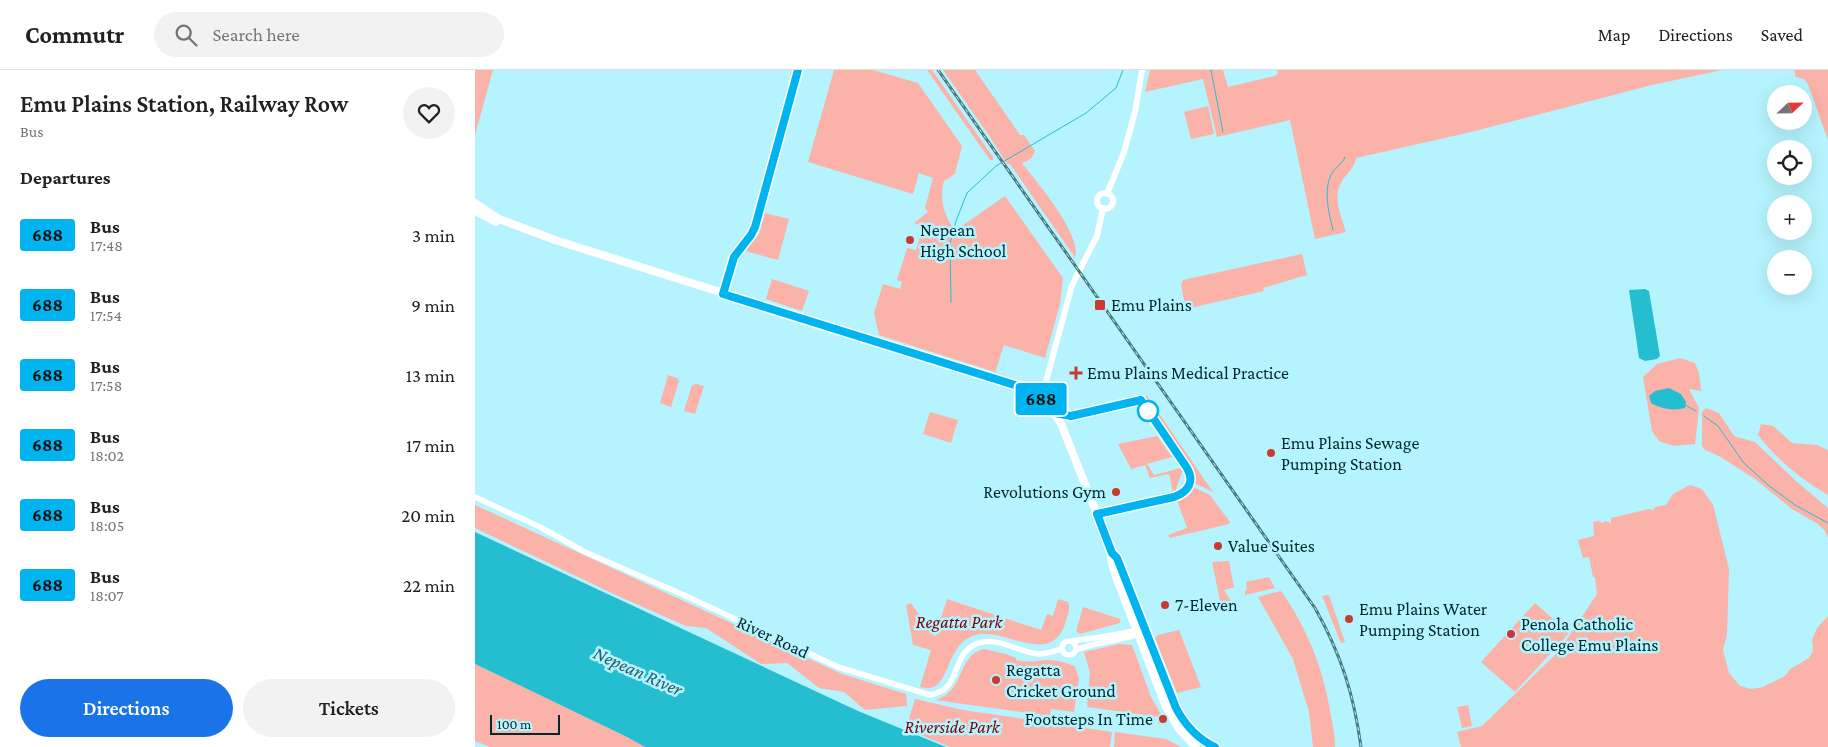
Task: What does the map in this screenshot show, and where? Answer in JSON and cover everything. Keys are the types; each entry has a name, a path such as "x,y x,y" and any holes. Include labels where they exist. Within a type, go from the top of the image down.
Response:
{"highway":[{"path":"475,203 499,219 555,240 1021,387 1040,398 1053,410 1059,420 1112,553 1117,558 1140,632 1171,716 1179,729 1196,747"},
{"path":"475,211 486,218 512,228 548,240 555,240"},
{"path":"1140,632 1182,718 1199,736 1215,747"}],"main road":[{"path":"1107,194 1124,152 1135,112 1142,70"},
{"path":"1107,194 1112,198 1112,203 1110,207 1103,208 1098,205 1097,199 1100,195 1107,194"},
{"path":"1040,398 1045,389 1072,284 1097,236 1103,208"}],"street":[{"name":"River Road","path":"475,498 540,527 585,552 686,596 838,667 930,695 939,693 947,687 952,681 963,654 979,643 993,642 1037,654 1062,649"},
{"path":"1140,632 1084,647 1076,650 1073,654 1068,655 1062,649 1064,642 1140,632"},
{"path":"1071,641 1076,646 1076,650"}],"green space":[{"path":"475,70 493,70 475,135"},
{"name":"Nepean High School","path":"834,70 873,70 918,83 962,146 955,174 944,181 942,193 942,200 948,220 956,230 1005,196 1063,278 1060,304 1045,358 1004,345 995,372 879,335 874,313 883,284 900,289 902,282 897,280 907,248 916,250 923,227 914,223 928,212 925,208 933,178 919,173 913,194 808,162"},
{"path":"927,70 932,70 993,157 993,160 990,160"},
{"path":"943,70 975,70 1020,135 1024,135 1035,151 1030,159 1022,163 1066,224 1073,238 1076,250 1074,259 1074,256 1010,164 1007,164"},
{"path":"1150,70 1223,70 1228,87 1274,76 1278,74 1277,70 1722,70 1652,85 1471,132 1356,158 1353,166 1342,181 1337,197 1346,232 1315,239 1290,120 1217,137 1203,79 1145,92"},
{"path":"1794,70 1828,70 1828,140 1813,98 1813,85 1808,85 1804,79 1796,77"},
{"path":"1208,106 1214,134 1191,139 1184,112"},
{"path":"765,213 789,219 778,260 745,251 759,234"},
{"path":"1302,254 1307,275 1263,288 1264,291 1186,309 1181,285 1183,280"},
{"path":"772,279 809,291 802,311 766,299"},
{"path":"1680,358 1695,363 1699,373 1701,391 1689,389 1699,408 1695,444 1674,446 1659,441 1652,431 1643,377 1657,364"},
{"path":"668,375 677,378 679,381 671,407 660,403"},
{"path":"692,385 704,386 695,414 684,411"},
{"path":"1143,396 1147,396 1213,492 1194,483 1193,470"},
{"path":"1706,408 1719,413 1734,436 1755,442 1828,508 1828,538 1825,531 1818,524 1792,509 1755,479 1719,456 1705,450 1702,446 1702,412"},
{"path":"930,412 958,420 951,443 923,434"},
{"path":"1761,424 1773,426 1792,443 1817,445 1828,450 1828,495 1799,476 1781,461 1758,435"},
{"path":"1157,436 1172,457 1147,464 1154,475 1181,468 1182,472 1175,492 1173,492 1169,474 1150,478 1145,465 1131,469 1118,444"},
{"path":"1690,485 1702,489 1713,505 1729,569 1727,634 1723,650 1729,673 1740,686 1751,689 1763,687 1785,676 1790,669 1809,658 1813,651 1812,640 1817,628 1828,616 1828,747 1461,747 1457,732 1482,726 1559,651 1597,594 1595,577 1593,577 1589,557 1583,558 1578,540 1594,536 1593,522 1599,521 1602,523 1605,521 1611,523 1611,518 1649,509 1653,510 1655,507 1666,505 1673,494"},
{"path":"1193,487 1210,495 1230,522 1229,524 1170,538 1168,535 1187,528 1177,500 1187,495"},
{"path":"475,505 842,674 906,694 907,706 865,710 844,692 819,688 787,663 761,664 706,628 686,626 475,528"},
{"path":"1229,561 1234,587 1224,590 1232,603 1225,602 1225,604 1221,605 1212,562"},
{"path":"1269,577 1275,588 1245,595 1247,590 1246,582"},
{"path":"1281,591 1291,605 1314,651 1328,699 1335,747 1313,747 1309,712 1293,659 1258,597"},
{"path":"1329,595 1345,642 1341,643 1322,596"},
{"name":"Regatta Park","path":"947,599 1041,630 1047,614 1053,616 1058,599 1068,602 1069,610 1065,624 1058,636 1049,643 1039,645 991,634 980,634 968,638 959,646 938,684 931,688 920,687 931,650 913,645 906,605 911,603 935,637"},
{"path":"1535,603 1569,633 1515,692 1481,662"},
{"path":"1083,607 1120,619 1120,623 1080,634 1076,631"},
{"path":"1179,630 1201,687 1177,693 1155,638 1158,635"},
{"path":"1119,644 1132,645 1151,697 1167,725 1158,724 1159,717 1087,707 1090,672 1084,652"},
{"name":"Regatta Park","path":"984,649 1006,654 1020,661 1051,660 1075,666 1079,679 1074,712 1051,709 1050,716 935,700 945,696 952,690 969,658"},
{"path":"475,664 645,747 490,747 475,741"},
{"name":"Riverside Park","path":"915,699 963,710 1112,732 1110,747 950,747 906,729"},
{"path":"1468,705 1472,726 1462,728 1457,707"},
{"path":"1115,732 1166,739 1181,747 1114,747"}],"water":[{"path":"1645,289 1649,291 1660,356 1657,359 1645,361 1639,358 1629,290"},
{"path":"1669,388 1681,394 1686,402 1685,408 1668,409 1651,403 1649,396 1655,391"},
{"name":"Nepean River","path":"475,532 858,711 946,747 645,747 475,664"}],"waterway":[{"path":"951,302 950,244 956,221 967,193 996,166 1086,113 1116,88 1123,70"},
{"path":"1211,70 1223,132"},
{"path":"1333,230 1327,188 1332,173 1345,157"},
{"path":"1685,405 1696,411"},
{"path":"1704,416 1718,426 1743,462 1768,485 1795,505 1828,523"}],"railway":[{"path":"938,70 1315,608 1332,642 1345,675 1355,710 1361,747"}],"bus line":[{"name":"688","path":"798,70 755,227 734,257 723,294 1021,387 1047,403 1055,413 1071,416 1141,400 1187,468 1191,475 1190,484 1185,492 1174,497 1097,514 1112,553 1117,558 1176,708 1189,727 1215,747"}],"place":[{"name":"Nepean High School","path":"910,240"},
{"name":"Emu Plains","path":"1100,305"},
{"name":"Emu Plains Medical Practice","path":"1076,373"},
{"name":"Emu Plains Sewage Pumping Station","path":"1271,453"},
{"name":"Revolutions Gym","path":"1116,492"},
{"name":"Value Suites","path":"1218,546"},
{"name":"7-Eleven","path":"1165,605"},
{"name":"Emu Plains Water Pumping Station","path":"1349,619"},
{"name":"Penola Catholic College Emu Plains","path":"1511,634"},
{"name":"Regatta Cricket Ground","path":"996,680"},
{"name":"Footsteps In Time","path":"1163,719"}]}
